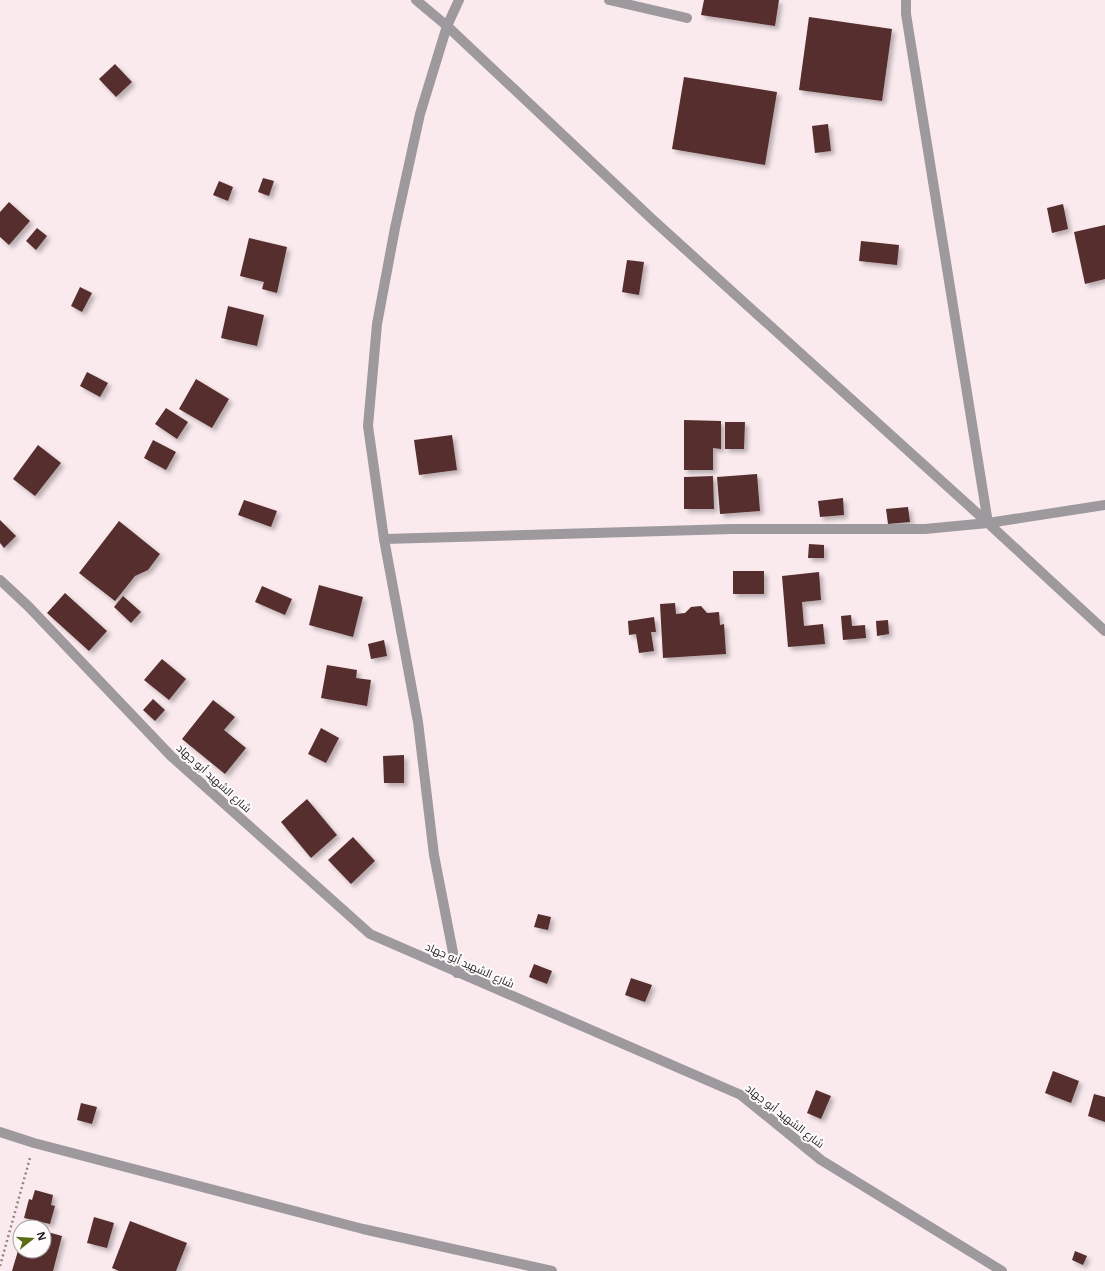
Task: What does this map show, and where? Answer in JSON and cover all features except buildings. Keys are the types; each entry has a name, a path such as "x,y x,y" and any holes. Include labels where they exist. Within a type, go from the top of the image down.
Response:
{"street":[{"path":"416,0 447,26 653,220 1105,631"},
{"path":"458,973 434,855 418,722 384,539 368,426 377,324 395,228 420,114 447,26 459,0"},
{"path":"609,0 687,18"},
{"path":"906,0 907,22 988,523"},
{"path":"384,539 732,529 925,529 988,523 1105,505"},
{"name":"شارع الشهيد أبو جهاد","path":"0,580 28,606 171,756 370,934 741,1095 821,1160 1002,1271"},
{"path":"0,1132 34,1143 363,1229 552,1271"}],"path":[{"path":"0,1266 34,1143"}]}
